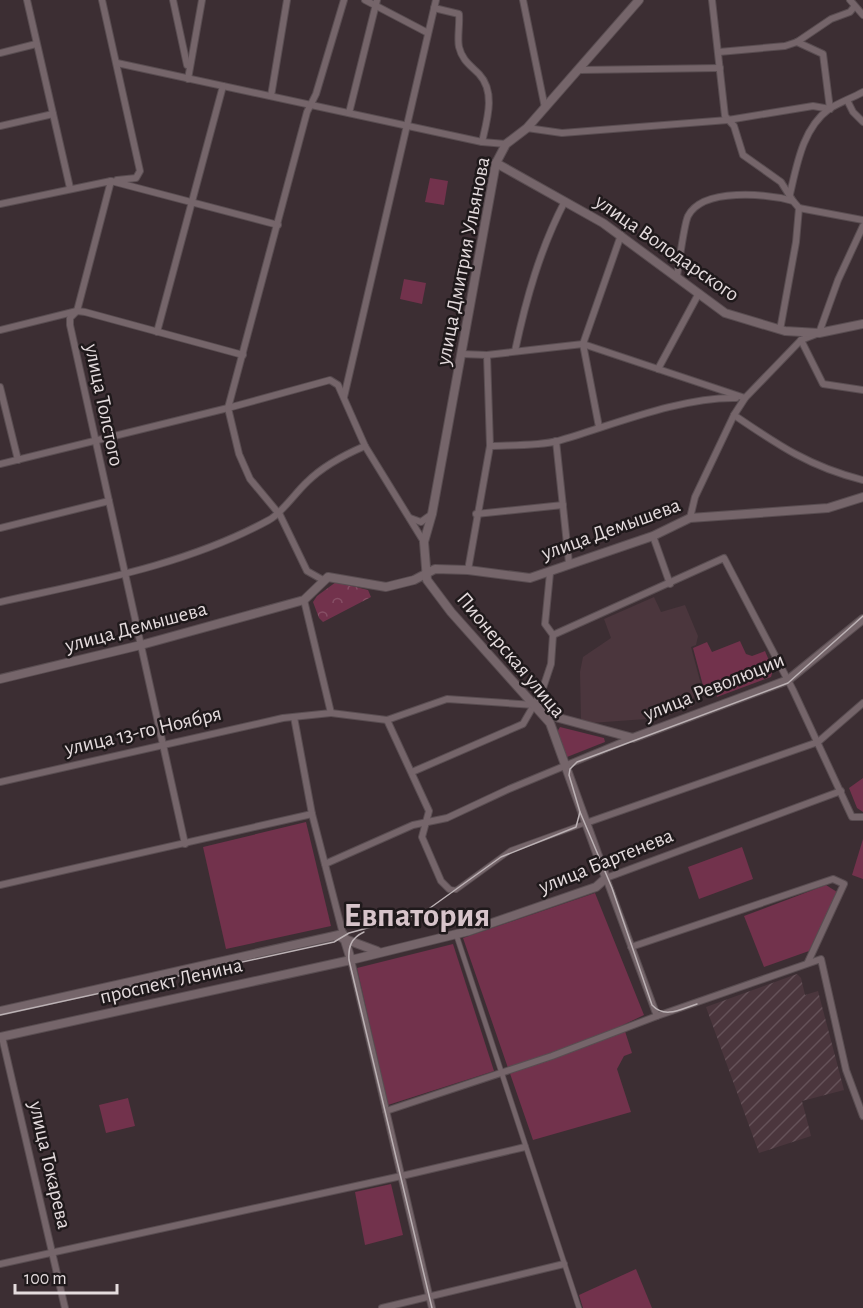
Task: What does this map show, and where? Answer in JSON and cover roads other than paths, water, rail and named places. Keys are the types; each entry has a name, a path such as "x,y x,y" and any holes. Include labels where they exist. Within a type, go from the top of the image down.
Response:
{"street":[{"path":"27,0 70,188"},
{"path":"0,204 70,188 136,178 140,171 102,0"},
{"path":"173,0 188,68"},
{"path":"188,79 188,68 202,0"},
{"path":"271,96 286,0"},
{"path":"344,0 311,106 307,112 228,408 239,454 250,479 278,513 308,571 323,580 304,600 332,712 387,720 447,699 534,705 559,718 633,738"},
{"path":"365,0 377,3 428,33"},
{"path":"344,398 436,0"},
{"path":"523,0 544,108"},
{"name":"улица Дмитрия Ульянова","path":"424,542 432,514 496,163 506,144 527,128 639,0"},
{"path":"712,0 725,116 734,126 743,155 781,182 798,208 796,242 780,330"},
{"path":"349,113 377,3"},
{"path":"719,52 785,46 797,42 831,19 850,12 852,3"},
{"path":"852,3 863,15"},
{"path":"435,8 459,14 459,46 465,61 478,73 487,87 489,100 482,142"},
{"path":"797,42 823,54 830,109"},
{"path":"0,53 36,44"},
{"path":"117,63 482,142 506,144"},
{"path":"580,70 720,68"},
{"path":"157,332 223,86"},
{"path":"790,194 808,134 830,109 863,92"},
{"path":"847,100 853,112 863,122"},
{"path":"527,128 562,133 728,120 813,106 830,109"},
{"path":"0,126 53,114"},
{"name":"улица Володарского","path":"496,163 621,235 725,313 780,330 819,333 863,324"},
{"path":"111,181 278,225"},
{"name":"улица Толстого","path":"111,181 77,311 70,318 70,325 185,844"},
{"path":"677,276 687,217 703,202 753,193 793,201"},
{"path":"515,351 526,298 539,258 565,201"},
{"path":"798,208 863,220"},
{"path":"690,518 695,497 734,415 746,398 801,340 819,333 838,280 863,226"},
{"path":"599,427 583,344 621,235"},
{"path":"658,369 699,293"},
{"path":"0,330 77,311 243,355"},
{"path":"801,340 823,384 863,390"},
{"path":"462,354 487,355 583,344 746,398"},
{"path":"468,570 476,514 490,446 487,355"},
{"path":"0,464 228,408 330,380 338,385 344,398"},
{"path":"0,387 18,460"},
{"name":"Пионерская улица","path":"344,398 365,446 424,542 426,574 451,612 550,723 657,1016"},
{"path":"490,446 556,441 599,427 716,398 746,398"},
{"path":"734,415 797,457 834,473 863,480"},
{"path":"556,441 569,563"},
{"path":"0,602 125,573 235,539 278,513 320,471 365,446"},
{"name":"улица Демышева","path":"323,580 333,576 386,588 435,569 468,570 518,578 550,573 569,563 653,536 690,518 828,508 863,497"},
{"path":"0,528 109,501"},
{"path":"476,514 564,505"},
{"path":"407,516 421,522 432,514"},
{"path":"653,536 670,584"},
{"path":"553,635 724,558 788,680 852,817 863,817"},
{"path":"412,772 523,724 534,705 551,664 553,635 545,624 550,573"},
{"name":"улица Демышева","path":"0,679 141,645 304,600"},
{"name":"улица Революции","path":"326,864 413,825 427,824 447,818 565,765 788,680 863,619"},
{"path":"387,720 429,810 422,837 441,881 449,889 456,890 511,850 818,742 863,703"},
{"name":"улица 13-го Ноября","path":"0,782 164,743 294,717 332,712"},
{"path":"294,717 312,814 351,960 432,1308"},
{"path":"550,723 559,718"},
{"name":"улица Бартенева","path":"381,952 455,934 596,887 606,878 841,791"},
{"path":"0,885 312,814"},
{"path":"631,947 833,879 844,884 808,962"},
{"path":"455,934 579,1308"},
{"name":"проспект Ленина","path":"0,1011 343,936 365,948 381,952"},
{"name":"проспект Ленина","path":"1,1035 381,952"},
{"path":"386,1111 501,1074 808,962 821,960 846,1070 863,1116"},
{"name":"улица Токарева","path":"1,1035 65,1308"},
{"path":"0,1264 525,1147"},
{"path":"382,1308 564,1264"}],"tram line":[{"path":"0,1015 334,942 349,933 423,913 501,857 576,827 580,812 569,775 570,769 577,762 788,683 863,616"},
{"path":"580,812 612,888 652,1005 668,1012 697,1004"},
{"path":"364,932 351,943 349,960 432,1308"}],"district":[{"name":"Евпатория","path":"417,916"}]}
